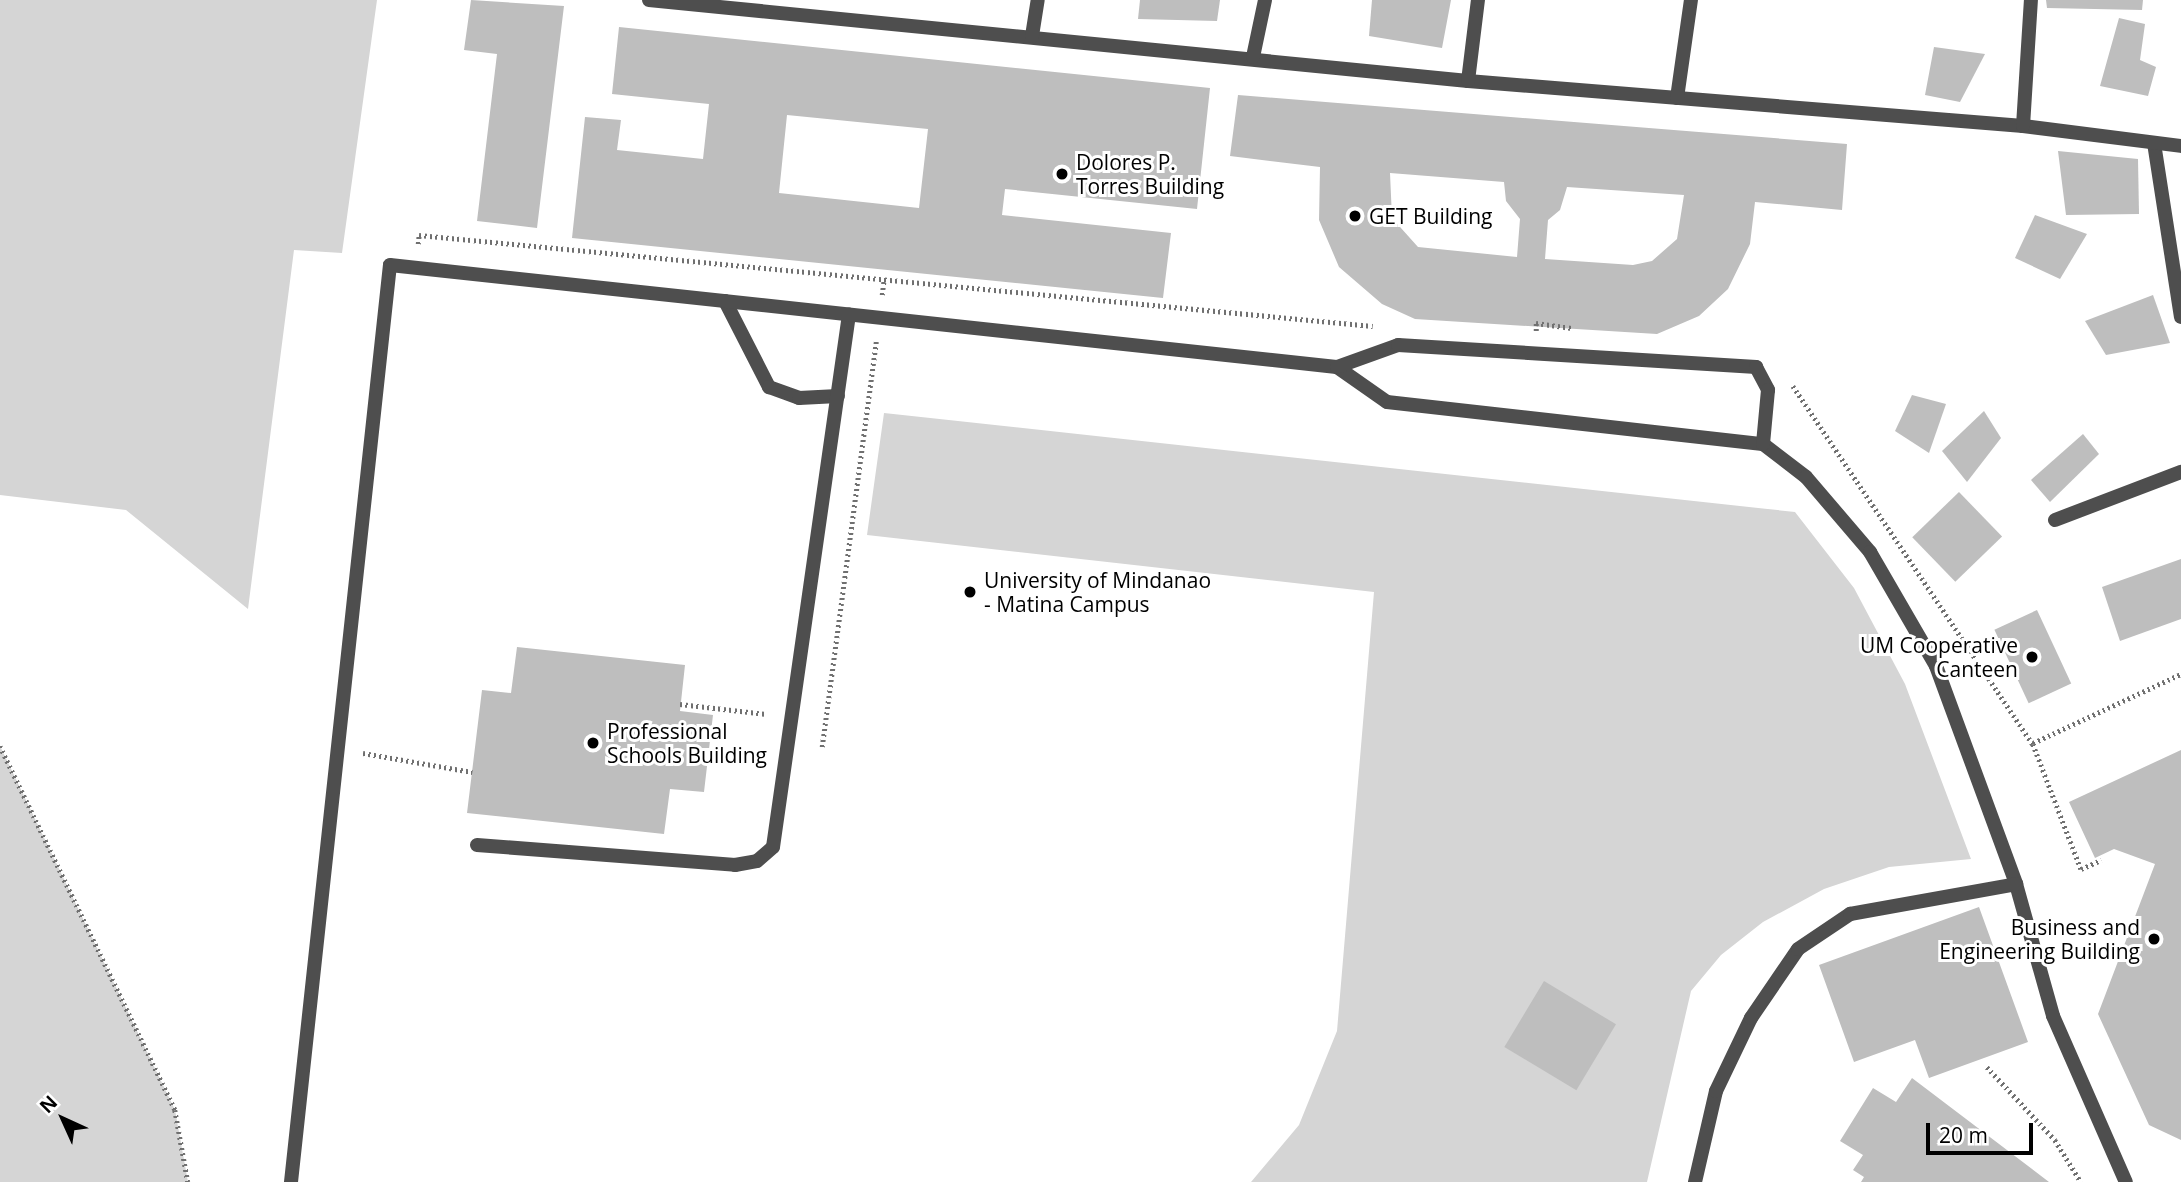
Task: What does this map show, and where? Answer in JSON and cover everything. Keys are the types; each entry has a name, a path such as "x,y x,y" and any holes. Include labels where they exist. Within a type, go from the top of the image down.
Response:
{"street":[{"path":"649,0 1253,57 1468,81 2024,126 2181,146"},
{"path":"1032,36 1038,0"},
{"path":"1253,57 1265,0"},
{"path":"1468,81 1478,0"},
{"path":"1677,98 1691,0"},
{"path":"2024,126 2031,0"},
{"path":"2154,143 2181,317"},
{"path":"291,1182 390,265 1337,367 1398,345 1756,367 1768,390 1763,444"},
{"path":"726,301 769,387 799,398 838,396"},
{"path":"477,845 735,865 757,861 773,847 781,826 791,718 849,314"},
{"path":"1337,367 1387,402 1763,444 1787,458 1839,514 1896,593 1936,666 2016,884 2053,1016 2126,1182"},
{"path":"2055,520 2181,472"},
{"path":"1695,1182 1716,1091 1751,1018 1798,949 1850,914 2016,884"}],"path":[{"path":"415,268 419,235 1383,327"},
{"path":"822,747 884,279"},
{"path":"1536,341 1536,323 1589,330"},
{"path":"1788,379 2032,744 2081,869 2101,860"},
{"path":"2032,744 2181,674"},
{"path":"680,704 826,722"},
{"path":"362,766 365,739"},
{"path":"0,746 176,1110 188,1182"},
{"path":"363,753 472,772"},
{"path":"1987,1067 2055,1140 2081,1182"}],"shaded area":[{"path":"0,0 377,0 342,253 294,250 248,609 126,510 0,495"},
{"path":"884,413 1795,512 1854,588 1905,684 1971,859 1889,867 1824,889 1763,922 1721,955 1691,991 1647,1182 1251,1182 1299,1125 1337,1031 1374,592 867,535"},
{"path":"0,746 175,1110 188,1182 0,1182"}],"building":[{"path":"471,0 564,6 537,228 477,221 497,54 464,50"},
{"path":"1140,0 1220,0 1217,21 1138,19"},
{"path":"1372,0 1451,0 1442,48 1369,36"},
{"path":"2046,0 2143,0 2142,10 2047,8"},
{"path":"2119,18 2145,24 2140,60 2156,67 2148,96 2100,86"},
{"name":"Dolores P. Torres Building","path":"619,27 1210,88 1197,209 1005,189 1002,215 1171,233 1163,298 572,238 585,117 621,120 617,150 703,159 709,104 612,94","holes":["787,115 928,129 919,208 779,193"]},
{"path":"1934,47 1985,54 1960,102 1925,95"},
{"name":"GET Building","path":"1238,95 1847,144 1842,210 1755,202 1750,244 1728,289 1699,316 1657,334 1415,319 1382,304 1339,267 1319,220 1320,167 1230,156","holes":["1390,173 1504,182 1506,201 1520,219 1517,257 1418,247 1392,218","1567,187 1684,195 1677,239 1652,261 1633,265 1545,259 1548,220 1560,210"]},
{"path":"2058,151 2138,159 2139,214 2066,215"},
{"path":"2035,215 2087,234 2060,279 2015,258"},
{"path":"2153,295 2170,343 2106,355 2085,321"},
{"path":"1912,395 1946,404 1929,453 1895,431"},
{"path":"1984,411 2001,438 1967,482 1942,451"},
{"path":"2083,434 2099,454 2050,502 2031,480"},
{"path":"1959,492 2002,537 1955,582 1912,537"},
{"path":"2181,559 2181,619 2120,641 2102,587"},
{"name":"UM Cooperative Canteen","path":"2037,610 2071,683 2029,703 1994,630"},
{"name":"Professional Schools Building","path":"517,647 685,665 680,711 713,715 704,792 670,789 664,834 467,813 482,690 511,693"},
{"name":"Business and Engineering Building","path":"2181,750 2181,1140 2149,1125 2098,1014 2155,864 2114,849 2095,858 2069,802"},
{"path":"1979,907 2028,1042 1929,1078 1915,1040 1854,1062 1819,965"},
{"path":"1544,981 1616,1024 1576,1090 1504,1047"},
{"path":"1912,1078 2049,1182 1861,1182 1864,1177 1853,1170 1863,1155 1840,1141 1873,1088 1896,1102"}],"place":[{"name":"Dolores P. Torres Building","path":"1062,174"},
{"name":"GET Building","path":"1355,216"},
{"name":"University of Mindanao - Matina Campus","path":"970,592"},
{"name":"UM Cooperative Canteen","path":"2032,657"},
{"name":"Professional Schools Building","path":"593,743"},
{"name":"Business and Engineering Building","path":"2154,939"}]}
